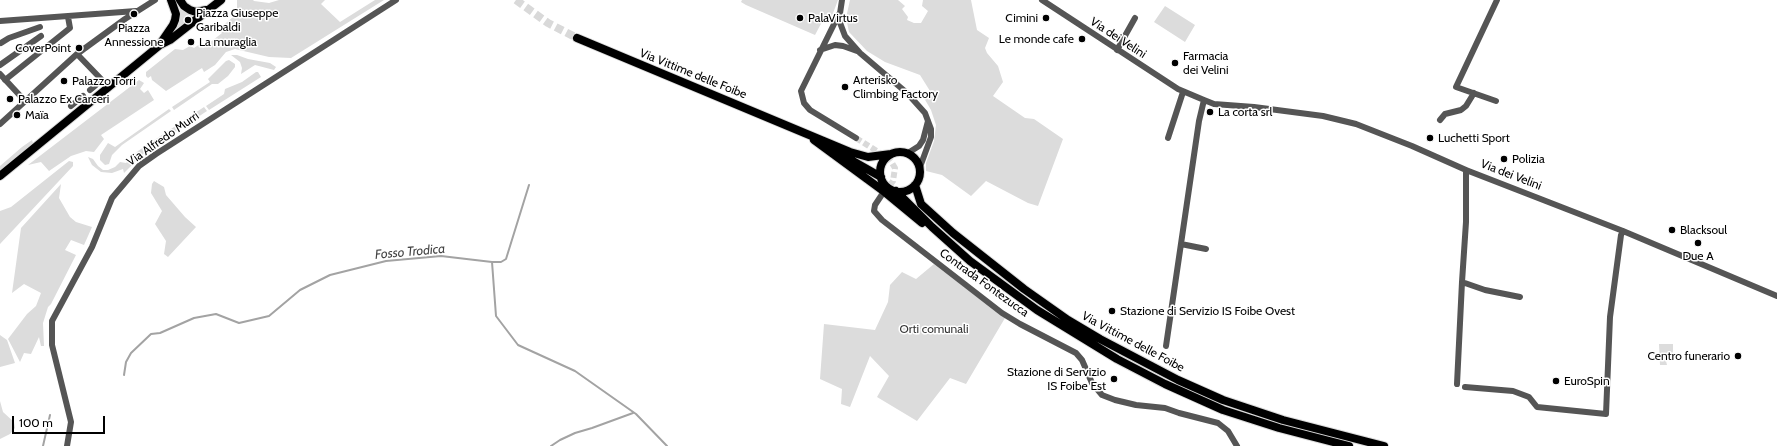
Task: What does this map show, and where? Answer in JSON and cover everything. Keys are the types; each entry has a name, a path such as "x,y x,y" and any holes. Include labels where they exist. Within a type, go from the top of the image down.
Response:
{"main road":[{"path":"0,176 160,45 170,40 220,0"},
{"path":"175,2 196,12 209,9"},
{"path":"160,45 173,25 176,14 175,2"},
{"name":"Via Vittime delle Foibe","path":"577,38 859,155 877,156 891,154"},
{"path":"800,130 882,190 960,252"},
{"name":"Via Vittime delle Foibe","path":"800,130 881,177"},
{"path":"902,152 908,153 914,157 920,167 920,174 915,185 903,191 896,191 886,186 881,177 882,164 891,154 902,152"},
{"name":"Via Vittime delle Foibe","path":"915,185 919,200 924,208 953,234 1024,289 1068,320 1100,339 1178,380 1223,400 1283,420 1384,446"},
{"name":"Via Vittime delle Foibe","path":"896,191 960,252 1037,310 1117,359 1165,384 1223,410 1279,428 1349,446"}],"street":[{"path":"0,124 24,100 77,54 125,19 156,0"},
{"name":"Via Alfredo Murri","path":"67,446 71,422 52,344 52,321 92,247 112,198 139,166 156,154 396,0"},
{"path":"842,0 839,12 801,91 804,103 810,110 856,138"},
{"name":"Via dei Velini","path":"1042,0 1183,92 1214,104 1254,107 1323,116 1356,124 1412,146 1466,170 1623,231 1777,296"},
{"path":"1496,101 1456,87 1497,0"},
{"path":"0,21 140,11"},
{"path":"839,12 841,28 845,36 860,52 912,98 921,108 928,121 931,129 931,137 920,167"},
{"path":"5,80 48,44 70,28 68,17"},
{"path":"1117,50 1135,18"},
{"path":"39,19 41,36 48,44"},
{"path":"1,44 9,38 40,27"},
{"path":"0,66 41,36"},
{"path":"820,50 835,45 860,52"},
{"path":"77,54 102,80 90,90"},
{"path":"0,74 24,100"},
{"path":"1168,138 1183,92"},
{"path":"1440,120 1446,114 1461,110 1466,106 1474,93"},
{"path":"71,106 83,96"},
{"path":"1166,346 1199,121 1204,100"},
{"path":"908,153 919,146 924,136 928,121"},
{"path":"1457,384 1466,222 1466,170"},
{"name":"Contrada Fontezucca","path":"881,196 875,205 874,211 882,220 1002,313 1076,353 1082,360 1092,383 1102,396 1136,405 1165,408 1218,423 1228,431 1237,446"},
{"path":"1465,387 1513,391 1529,397 1537,407 1606,414 1610,317 1621,235 1623,231"},
{"path":"1182,244 1206,249"},
{"path":"1462,282 1485,290 1520,297"}],"green space":[{"path":"237,0 253,0 269,3 279,0 325,0 321,4 340,22 375,0 384,0 291,58 269,57 235,49 226,52 215,65 204,72 202,68 166,91 152,80 151,76 148,78 146,76 146,72 175,49 183,50 190,46 194,48 200,44 203,48 222,33 219,29 233,17 237,9"},
{"name":"PalaVirtus","path":"742,0 838,0 832,16 823,20 815,35 746,5 741,2"},
{"path":"850,0 898,0 905,6 902,9 908,17 907,20 914,23 921,23 928,11 922,6 923,0 971,0 977,30 989,38 985,48 987,53 998,66 1003,82 993,96 1025,118 1034,119 1063,139 1038,206 1028,203 986,181 971,196 942,175 926,171 926,163 934,141 936,125 931,110 924,98 930,91 920,75 885,62 867,51 849,32 846,18"},
{"path":"1165,6 1195,25 1185,42 1154,22"},
{"path":"182,9 199,14 177,30 178,10"},
{"path":"231,55 237,55 248,59 270,63 276,67 274,70 255,65 241,74 242,68 240,62"},
{"path":"229,60 235,64 235,67 228,76 218,84 212,84 174,110 172,107 210,82 208,79 226,61"},
{"path":"258,72 261,77 209,110 206,106 224,94 225,89 242,82"},
{"path":"139,80 144,83 140,89 144,93 148,90 154,100 101,135 104,139 94,152 86,151 71,156 49,171 41,162 28,165"},
{"path":"204,107 207,111 145,152 124,173 123,169 112,173 101,172 92,165 88,157 93,159 103,170 108,170 115,167 120,162 126,163 138,151"},
{"path":"169,109 171,111 122,145 112,155 109,164 105,165 100,160 100,155 108,143 115,147"},
{"path":"32,140 33,143 0,171 0,166"},
{"path":"69,161 73,162 73,166 0,244 0,211 11,207"},
{"path":"154,181 164,187 166,195 196,227 168,257 164,254 166,241 155,224 162,211 151,193 152,184"},
{"path":"61,184 59,198 70,217 76,222 92,227 84,245 71,240 65,250 76,255 51,304 48,307 43,323 44,346 41,346 39,337 31,354 24,353 20,362 8,339 27,314 36,306 41,293 24,284 12,293 21,228"},
{"name":"Orti comunali","path":"934,264 1005,318 966,384 950,378 917,421 877,397 889,376 870,356 850,407 841,404 842,389 820,379 824,324 875,330 888,302 890,285 902,272 916,279"},
{"path":"0,335 7,340 15,363 0,367"},
{"path":"1659,344 1673,344 1673,357 1672,360 1666,361 1667,365 1660,365"},
{"path":"0,401 3,412 14,422 15,428 10,434 0,439"}],"waterway":[{"path":"492,262 501,262 506,259 529,185"},
{"name":"Fosso Trodica","path":"124,375 126,362 131,353 151,334 160,333 194,318 216,314 239,323 269,316 300,290 330,275 386,261 441,256 492,262 496,316 518,345 575,371 636,414 667,446"},
{"path":"551,446 575,433 633,413"},
{"path":"43,446 50,415"}],"tunnel":[{"path":"516,0 548,23 577,38"},
{"path":"856,138 888,158 895,168 893,181 883,195"}],"place":[{"name":"Piazza Annessione","path":"134,14"},
{"name":"PalaVirtus","path":"800,18"},
{"name":"Cimini","path":"1046,18"},
{"name":"Piazza Giuseppe Garibaldi","path":"188,20"},
{"name":"Le monde cafe","path":"1082,39"},
{"name":"La muraglia","path":"191,42"},
{"name":"CoverPoint","path":"79,48"},
{"name":"Farmacia dei Velini","path":"1175,63"},
{"name":"Palazzo Torri","path":"64,81"},
{"name":"Arterisko Climbing Factory","path":"845,87"},
{"name":"Palazzo Ex Carceri","path":"10,99"},
{"name":"La corta srl","path":"1210,112"},
{"name":"Maïa","path":"17,115"},
{"name":"Luchetti Sport","path":"1430,138"},
{"name":"Polizia","path":"1504,159"},
{"name":"Blacksoul","path":"1672,230"},
{"name":"Due A","path":"1698,243"},
{"name":"Stazione di Servizio IS Foibe Ovest","path":"1112,311"},
{"name":"Centro funerario","path":"1738,356"},
{"name":"Stazione di Servizio IS Foibe Est","path":"1114,379"},
{"name":"EuroSpin","path":"1556,381"}]}
